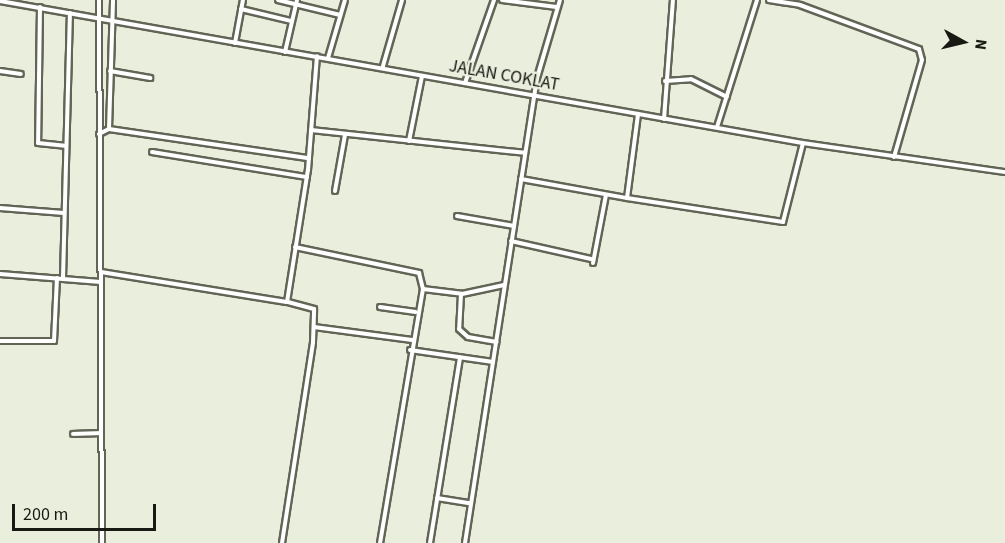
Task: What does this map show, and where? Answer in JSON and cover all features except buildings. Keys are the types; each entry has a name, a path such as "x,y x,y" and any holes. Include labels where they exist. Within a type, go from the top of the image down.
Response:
{"street":[{"path":"99,0 102,543"},
{"path":"109,129 112,0"},
{"path":"235,43 243,0"},
{"path":"278,0 296,2 338,14"},
{"path":"328,58 338,14 345,0"},
{"path":"383,66 402,0"},
{"path":"465,83 494,0"},
{"path":"502,0 557,7"},
{"path":"465,543 535,95 560,0"},
{"path":"664,119 665,81 673,0"},
{"path":"717,127 757,0"},
{"path":"769,0 800,5 919,49 922,60 894,157"},
{"name":"JALAN COKLAT","path":"0,1 285,52 383,66 422,76 803,143 1005,172"},
{"path":"285,52 296,2"},
{"path":"40,8 38,143 65,146"},
{"path":"241,9 291,21"},
{"path":"63,278 70,13"},
{"path":"287,302 307,177 317,56"},
{"path":"0,71 21,74"},
{"path":"110,71 150,78"},
{"path":"409,141 422,76"},
{"path":"665,81 691,79 727,97"},
{"path":"627,198 638,114"},
{"path":"99,134 109,129 309,158"},
{"path":"311,130 525,153"},
{"path":"335,191 345,135"},
{"path":"521,179 606,195 783,222 803,143"},
{"path":"152,152 307,177"},
{"path":"511,241 592,261 606,195"},
{"path":"0,208 64,213"},
{"path":"457,216 514,226"},
{"path":"295,247 414,268 423,289 416,312 380,543"},
{"path":"101,272 287,302 314,309 314,327 282,543"},
{"path":"0,274 100,282"},
{"path":"0,341 54,341 57,278"},
{"path":"423,289 462,294 504,285"},
{"path":"462,294 459,329 468,337 497,342"},
{"path":"380,307 416,312"},
{"path":"314,327 412,340"},
{"path":"410,350 493,362"},
{"path":"430,543 460,357"},
{"path":"73,434 101,433"},
{"path":"437,498 470,503"}]}
